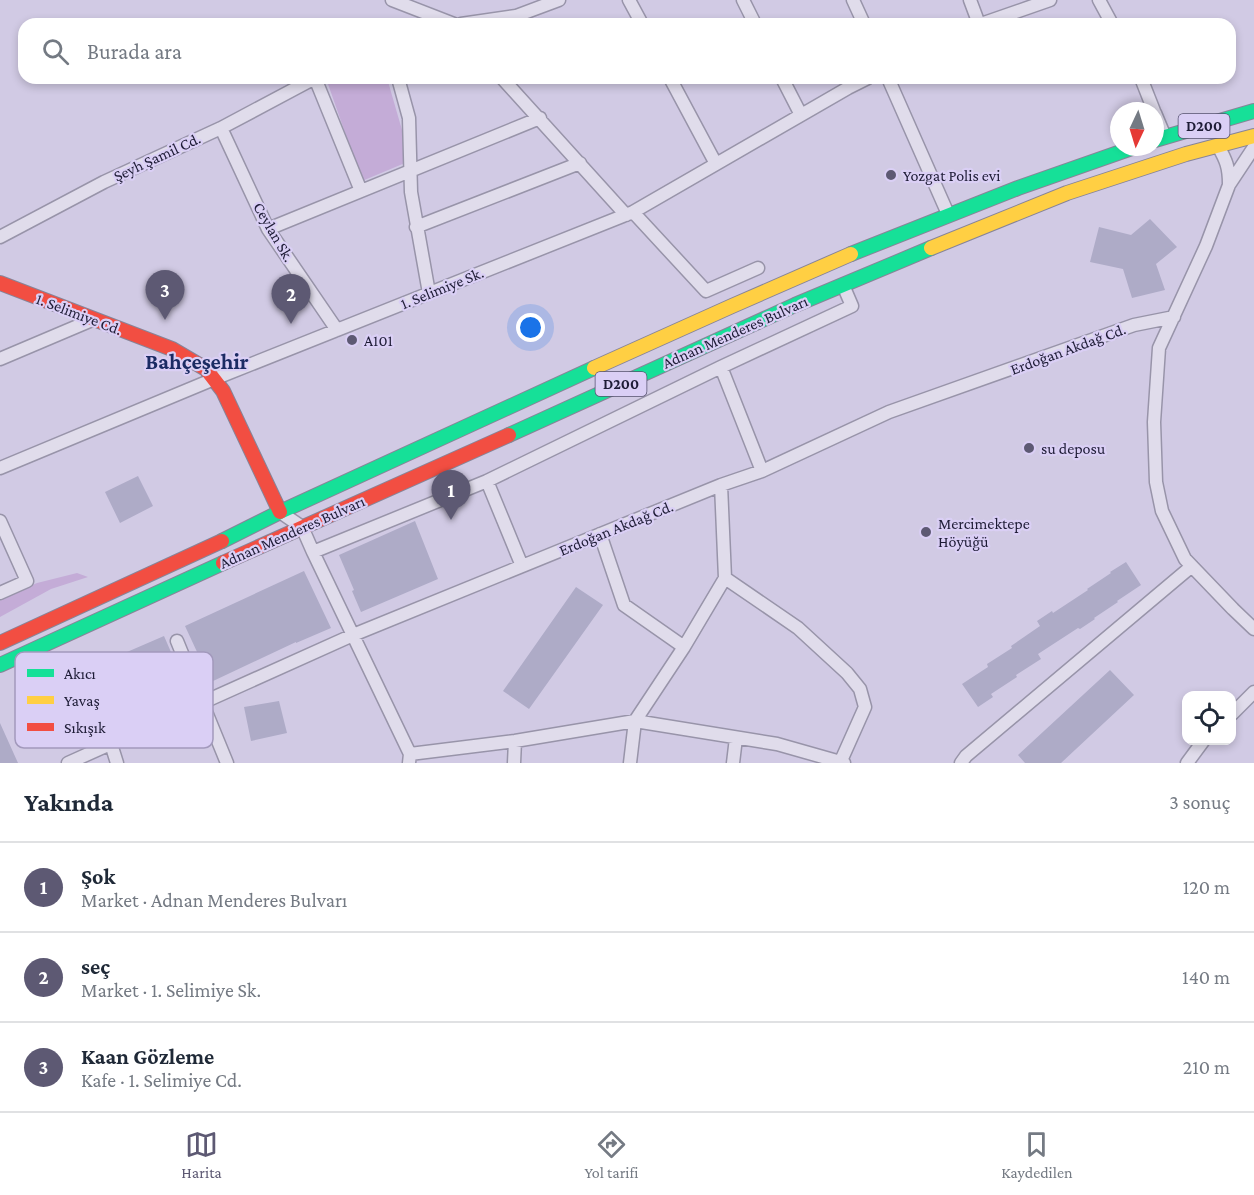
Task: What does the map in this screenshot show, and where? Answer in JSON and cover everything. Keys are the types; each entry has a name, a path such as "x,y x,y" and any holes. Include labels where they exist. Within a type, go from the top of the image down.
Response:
{"main road":[{"name":"D200","path":"1164,138 1254,111"},
{"name":"Adnan Menderes Bulvarı","path":"28,652 795,305 1067,193 1186,154 1254,136"},
{"name":"Adnan Menderes Bulvarı","path":"0,642 769,289 948,214 1110,155"},
{"name":"1. Selimiye Cd.","path":"0,283 172,350 206,369 223,391 280,512"},
{"name":"Adnan Menderes Bulvarı","path":"0,665 15,658"}],"street":[{"path":"392,0 438,18"},
{"path":"502,18 516,16 559,0"},
{"path":"629,0 639,18"},
{"path":"743,0 752,18"},
{"path":"853,0 861,18"},
{"path":"970,0 978,18"},
{"path":"998,18 1050,0"},
{"path":"1099,0 1109,18"},
{"name":"Şeyh Şamil Cd.","path":"0,237 104,182 221,128 304,84"},
{"path":"317,84 361,191"},
{"path":"400,84 409,118 411,192 429,293"},
{"path":"508,84 580,163 706,291 758,268"},
{"path":"673,84 716,164"},
{"path":"785,84 801,116"},
{"name":"1. Selimiye Sk.","path":"0,468 214,379 630,213 857,84"},
{"path":"891,84 948,214"},
{"path":"1143,84 1151,102"},
{"path":"268,229 540,118"},
{"name":"Ceylan Sk.","path":"221,128 268,229 337,330"},
{"path":"1218,146 1227,163 1229,185"},
{"path":"1254,147 1229,185 1206,246 1159,348 1154,422 1156,482 1162,512 1185,559 1254,629"},
{"path":"416,227 580,163"},
{"path":"313,552 487,480 852,306 843,285"},
{"name":"Erdoğan Akdağ Cd.","path":"213,698 353,635 721,485 762,471 889,412 1134,325 1174,317"},
{"path":"0,359 92,320"},
{"path":"721,367 762,471"},
{"path":"487,480 522,566"},
{"path":"630,763 635,721 725,579 721,485"},
{"path":"280,512 302,527 410,759 635,721 777,744 842,763 865,706 860,690 847,673 798,628 725,579"},
{"path":"0,521 27,582 0,593"},
{"path":"600,534 624,605 684,647"},
{"path":"961,763 966,756 1192,566"},
{"path":"177,640 182,652"},
{"path":"1236,710 1254,692"},
{"path":"213,729 227,763"},
{"path":"733,763 736,738"},
{"path":"514,763 516,741"},
{"path":"1187,763 1201,745"},
{"name":"Erdoğan Akdağ Cd.","path":"68,763 102,748"},
{"path":"112,748 117,763"}],"shaded area":[{"path":"328,84 389,84 402,130 405,163 362,181"},
{"path":"77,573 88,577 51,589 0,617 0,599 37,583"}],"building":[{"path":"1150,219 1177,247 1156,264 1165,290 1132,298 1123,269 1090,262 1099,227 1131,235"},
{"path":"138,476 153,506 120,523 105,492"},
{"path":"415,521 438,579 361,612 339,555"},
{"path":"1126,562 1141,585 1095,619 1038,654 1041,659 991,694 993,697 978,707 962,684 988,667 987,664 1040,626 1037,621 1088,590"},
{"path":"304,571 331,628 213,681 213,652 197,652 185,626"},
{"path":"576,587 603,605 529,709 503,691"},
{"path":"164,636 171,652 127,652"},
{"path":"1110,670 1134,695 1061,763 1025,763 1018,755"},
{"path":"279,701 287,733 251,741 244,707"},
{"path":"0,723 18,763 0,763"}],"traffic: fast":[{"path":"1164,137 1254,111"},
{"path":"851,254 1018,188 1110,156"},
{"path":"509,435 795,305 931,248"},
{"path":"222,541 280,512 594,368"},
{"path":"28,652 223,563"},
{"path":"0,665 15,658"}],"traffic: slow":[{"path":"931,248 1067,193 1186,154 1254,136"},
{"path":"594,368 851,254"}],"traffic: jam":[{"path":"0,283 172,349 206,369 223,391 280,512"},
{"path":"223,563 509,435"},
{"path":"0,643 222,541"}],"place":[{"name":"Yozgat Polis evi","path":"891,175"},
{"name":"Kaan Gözleme","path":"165,320"},
{"name":"seç","path":"291,324"},
{"name":"A101","path":"352,340"},
{"name":"su deposu","path":"1029,448"},
{"name":"Şok","path":"451,520"},
{"name":"Mercimektepe Höyüğü","path":"926,532"}],"district":[{"name":"Bahçeşehir","path":"197,361"}]}
